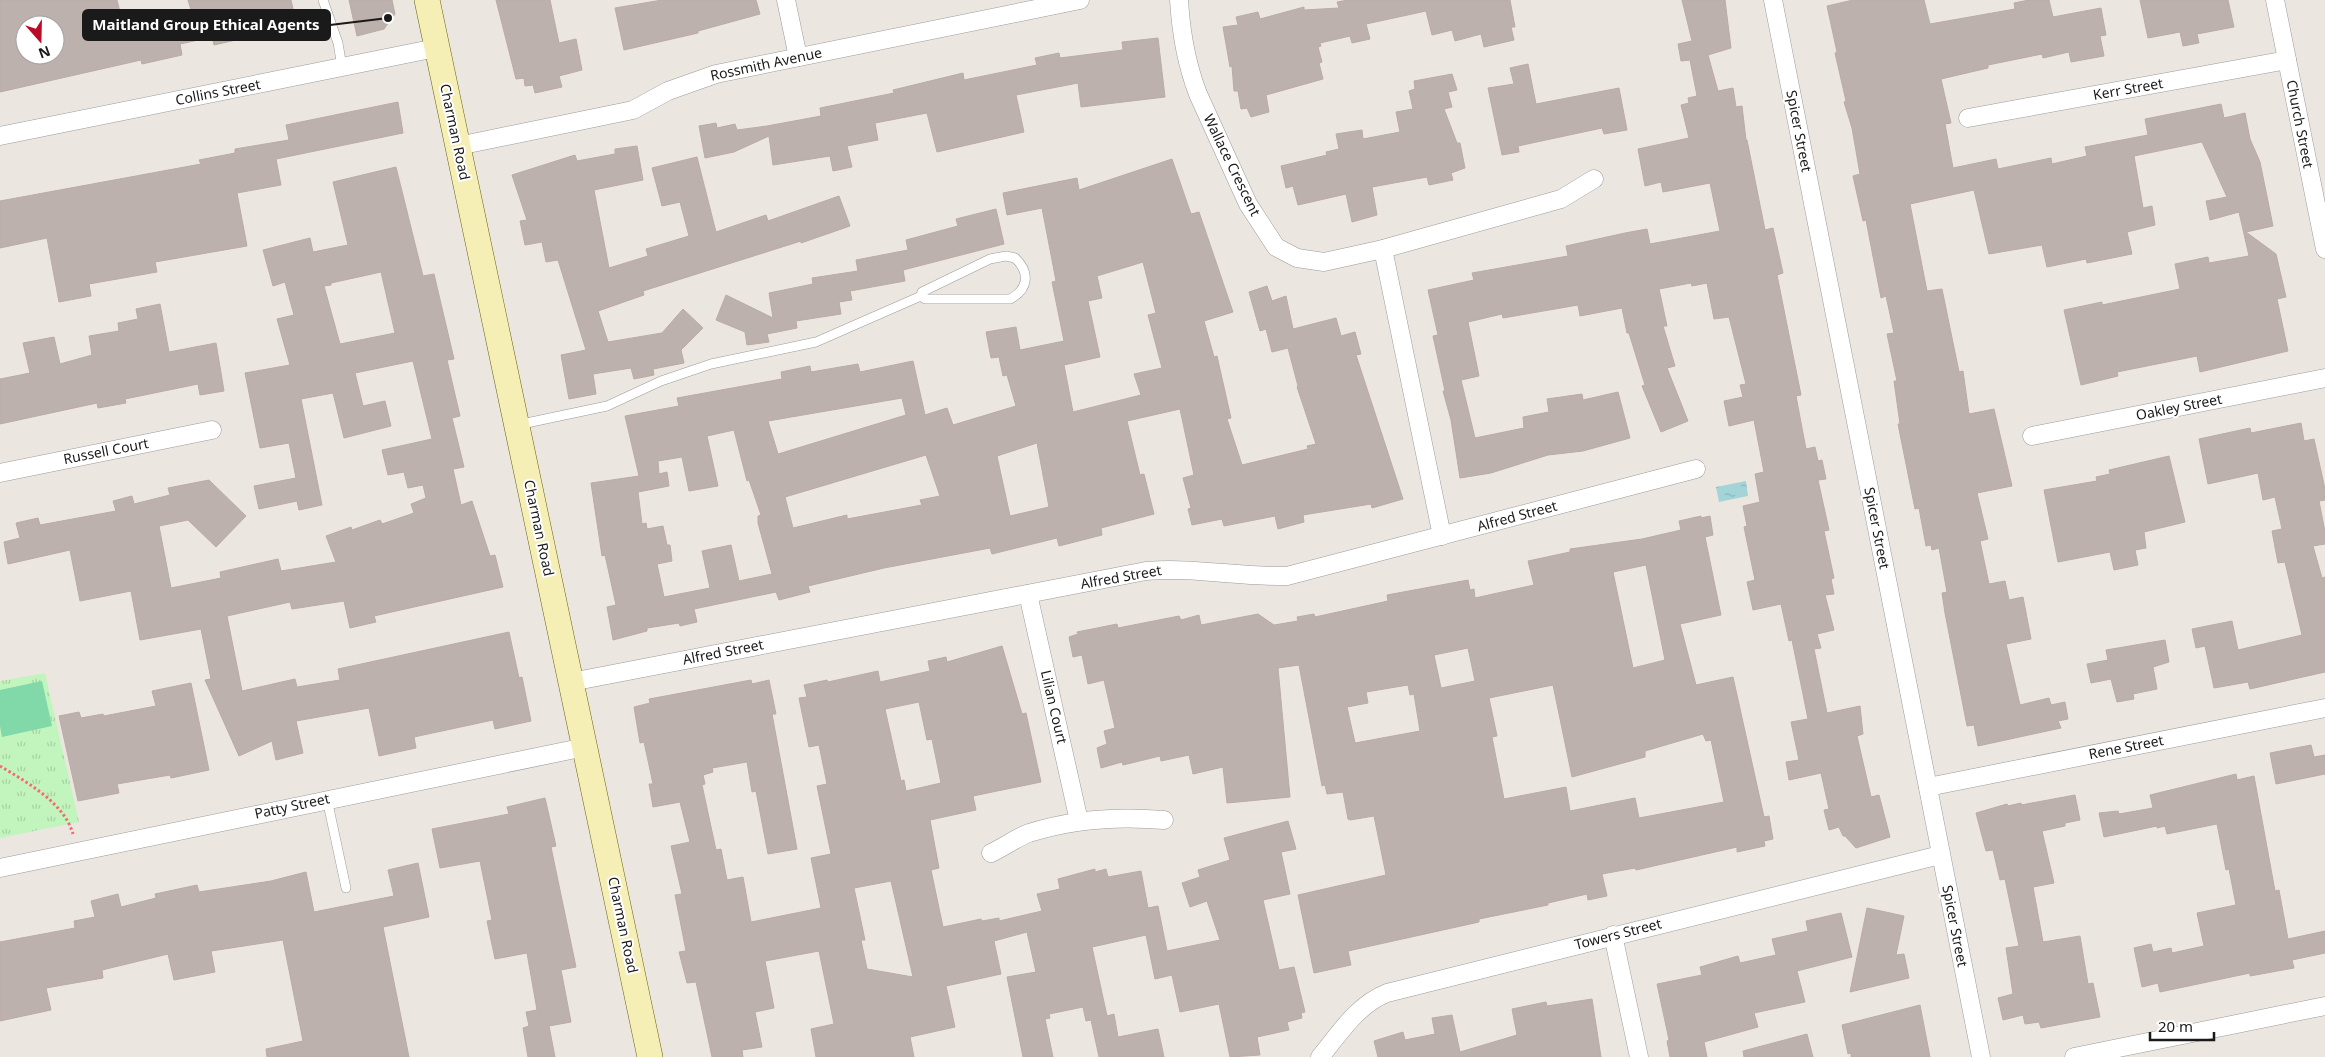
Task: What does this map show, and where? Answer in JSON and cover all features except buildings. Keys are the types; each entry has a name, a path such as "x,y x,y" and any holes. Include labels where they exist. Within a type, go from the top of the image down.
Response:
{"main road":[{"name":"Charman Road","path":"426,0 650,1057"}],"street":[{"path":"786,0 798,57"},
{"name":"Rossmith Avenue","path":"458,146 626,112 693,81 798,57 1080,0"},
{"name":"Wallace Crescent","path":"1180,0 1181,32 1192,78 1198,94 1248,204 1276,247 1297,258 1324,262 1383,249 1561,199 1594,179"},
{"name":"Spicer Street","path":"1773,0 1981,1057"},
{"name":"Church Street","path":"2275,0 2325,249"},
{"name":"Collins Street","path":"0,136 436,48"},
{"name":"Kerr Street","path":"1968,118 2287,60"},
{"path":"1383,249 1442,536"},
{"name":"Oakley Street","path":"2032,436 2325,378"},
{"name":"Russell Court","path":"0,473 212,430"},
{"name":"Alfred Street","path":"571,682 1146,571 1169,569 1251,577 1286,576 1696,469"},
{"name":"Lilian Court","path":"1028,594 1079,821"},
{"name":"Rene Street","path":"1928,787 2325,708"},
{"name":"Patty Street","path":"0,868 585,747"},
{"path":"991,853 1028,834 1079,821 1128,816 1164,820"},
{"name":"Towers Street","path":"1320,1057 1356,1012 1377,997 1613,935 1940,855"},
{"path":"1613,935 1639,1057"},
{"path":"2074,1057 2325,1006"}],"lane":[{"path":"323,0 338,43 342,67"},
{"path":"517,425 606,406 661,381 711,364 816,342 921,296 922,292 998,256 1015,258 1025,271 1026,280 1023,288 1018,295 1010,299 925,299 921,296"},
{"path":"327,799 346,888"}],"path":[{"path":"0,766 28,783 61,811 72,831 77,851"}],"green space":[{"path":"45,673 79,822 0,838 0,681"},
{"path":"42,681 52,726 2,737 0,726 0,690"}],"water":[{"path":"1746,481 1748,496 1719,502 1716,487"}],"place":[{"name":"Maitland Group Ethical Agents","path":"388,18"}]}
